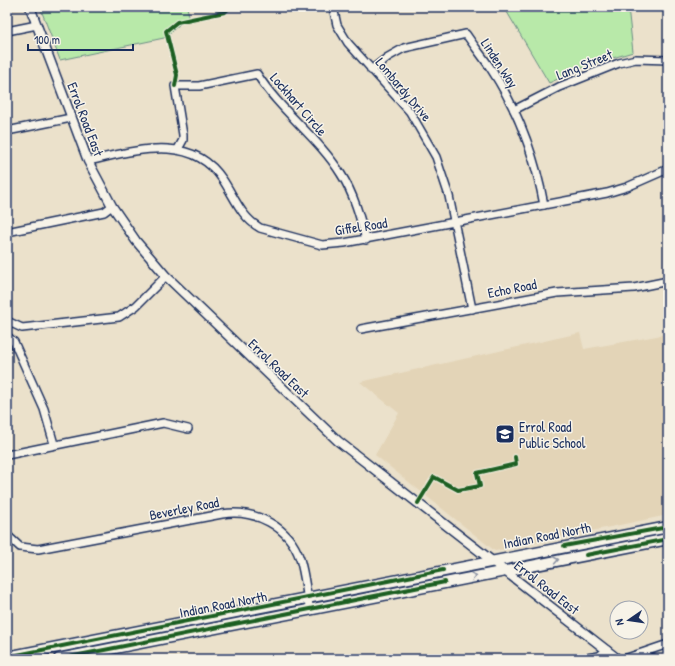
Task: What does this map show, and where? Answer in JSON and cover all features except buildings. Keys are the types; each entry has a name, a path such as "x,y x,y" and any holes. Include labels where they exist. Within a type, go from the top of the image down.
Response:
{"main road":[{"name":"Indian Road North","path":"7,657 84,643 491,560 668,527"},
{"name":"Indian Road North","path":"59,659 87,657 504,570 668,539"}],"street":[{"name":"Errol Road East","path":"30,7 88,161 112,206 136,241 166,276 338,441 618,659"},
{"name":"Lombardy Drive","path":"334,7 340,32 348,43 410,112 426,137 441,170 449,196 472,309"},
{"path":"7,31 37,25"},
{"name":"Linden Way","path":"372,70 388,57 404,48 466,34 491,69 514,110 532,155 544,204"},
{"name":"Lang Street","path":"514,110 559,87 619,63 636,59 668,60"},
{"name":"Lockhart Circle","path":"178,149 183,140 183,135 176,86 199,86 258,74 268,91 333,162 342,175 354,200 366,240"},
{"path":"7,131 71,118"},
{"name":"Giffel Road","path":"88,161 153,149 178,149 199,157 213,168 223,180 245,217 260,228 322,245 366,240 614,191 627,187 668,169"},
{"path":"7,232 104,212 112,206"},
{"path":"7,321 22,328 119,317 136,306 166,276"},
{"name":"Echo Road","path":"361,329 557,293 634,288 668,281"},
{"path":"7,336 14,342 44,409 54,444"},
{"path":"7,455 54,444 163,423 188,429"},
{"name":"Beverley Road","path":"7,535 20,547 38,549 222,514 246,513 271,523 292,542 300,560 310,610"},
{"path":"84,643 87,657"},
{"path":"624,659 668,644"},
{"path":"582,659 599,656 607,650"}],"shaded area":[{"name":"Errol Road Public School","path":"580,333 584,349 668,334 668,515 495,551 375,455 399,413 360,382"}],"green space":[{"path":"40,7 187,7 189,16 164,38 60,60"},
{"path":"504,7 628,7 633,52 589,65 549,83"}],"cycle path":[{"path":"175,86 177,75 166,31 177,22 225,12 230,7"},
{"path":"418,503 434,477 458,490 480,486 477,473 516,464 515,457"},
{"path":"564,546 668,527"},
{"path":"586,555 668,539"},
{"path":"7,657 443,570"},
{"path":"59,659 445,582"}],"place":[{"name":"Errol Road Public School","path":"505,434"}]}
